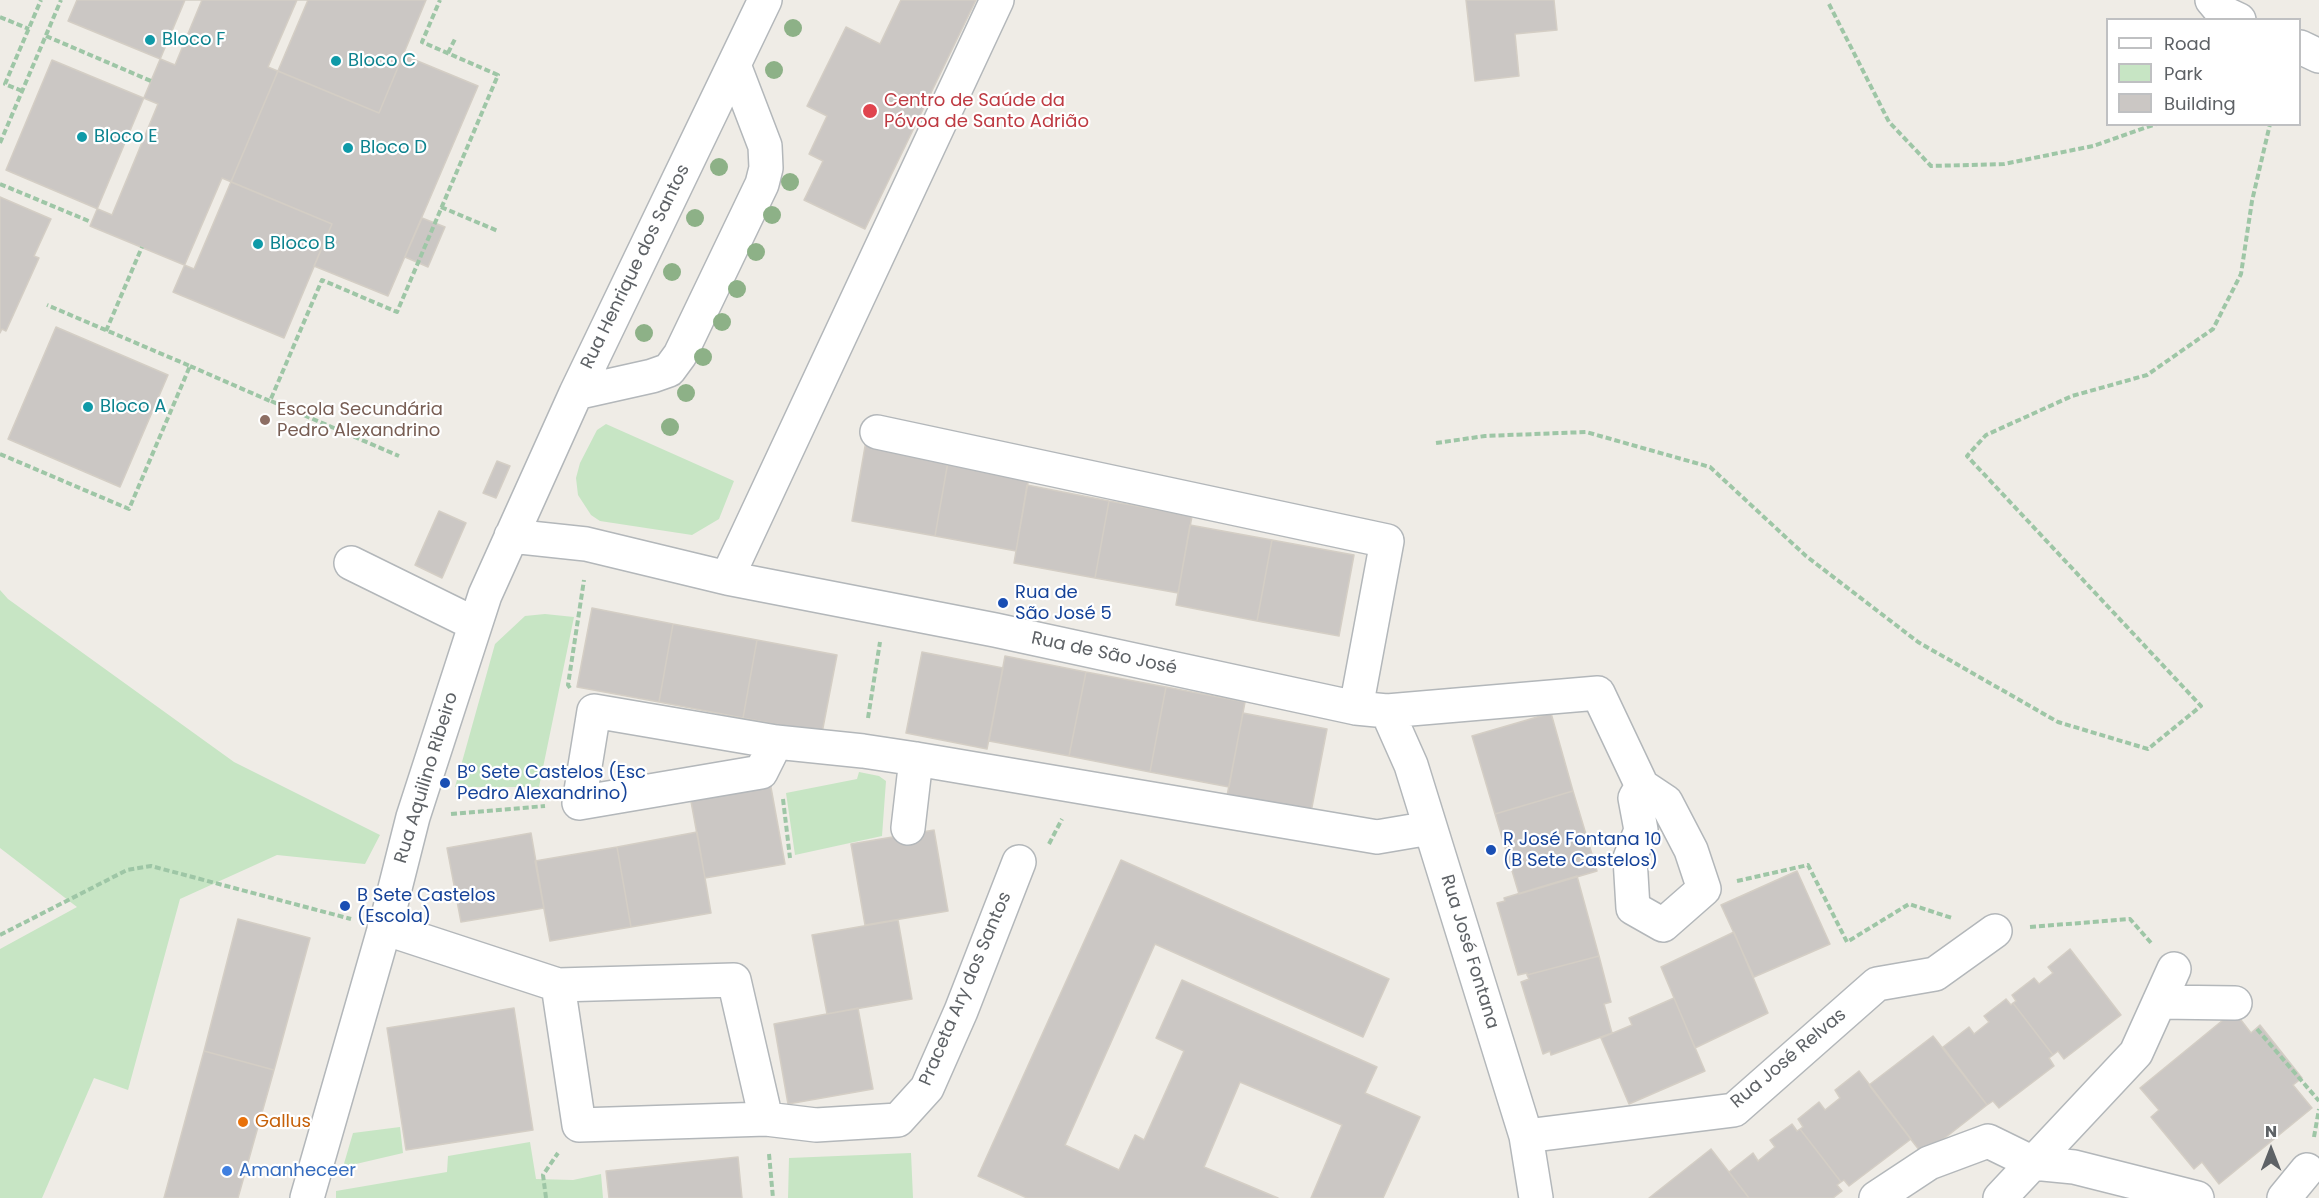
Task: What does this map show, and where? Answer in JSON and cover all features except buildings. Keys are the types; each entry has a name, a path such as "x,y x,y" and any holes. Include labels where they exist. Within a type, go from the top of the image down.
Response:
{"street":[{"name":"Rua Henrique dos Santos","path":"511,536 576,393 765,0"},
{"path":"727,578 997,0"},
{"path":"2212,0 2222,12 2235,18"},
{"path":"2301,47 2319,56"},
{"path":"576,393 669,370 680,355 762,184 766,168 765,146 734,65"},
{"path":"877,432 1387,541 1372,710"},
{"name":"Rua de São José","path":"511,536 586,544 727,578 1372,710 1598,693 1642,786 1666,802 1690,850 1704,889"},
{"name":"Rua Aquilino Ribeiro","path":"307,1198 384,928 413,817 485,595 511,536"},
{"path":"351,563 475,624"},
{"name":"Rua José Fontana","path":"1372,710 1411,765 1526,1136 1536,1198"},
{"path":"776,742 761,772 579,803 594,711 776,742 916,759 1377,837 1430,828"},
{"path":"908,828 916,759"},
{"path":"1642,786 1635,798 1641,830 1630,858 1633,908 1663,926 1704,889"},
{"name":"Praceta Ary dos Santos","path":"579,1125 766,1119 816,1125 898,1120 927,1088 961,1011 1019,862"},
{"path":"384,928 558,985 734,980 766,1119"},
{"name":"Rua José Relvas","path":"1526,1136 1734,1110 1877,984 1935,974 1995,931"},
{"path":"2000,1198 2136,1053 2174,969"},
{"path":"558,985 579,1125"},
{"path":"2159,1002 2235,1003"},
{"path":"1876,1198 1929,1163 1988,1141 2033,1163 2074,1167 2198,1198"},
{"path":"2284,1198 2307,1170"}],"path":[{"path":"22,91 5,84 41,0"},
{"path":"0,143 62,0"},
{"path":"270,401 322,280 397,312 498,75 422,42 440,0"},
{"path":"1828,4 1889,123 1930,166 2004,164 2093,146 2150,126"},
{"path":"0,17 28,28"},
{"path":"46,36 151,81"},
{"path":"448,53 455,39"},
{"path":"1436,443 1485,436 1586,432 1710,467 1806,556 1918,642 2058,722 2148,749 2201,706 1968,456 1986,435 2072,396 2147,375 2213,328 2241,274 2252,201 2270,126"},
{"path":"0,184 91,222"},
{"path":"441,207 498,231"},
{"path":"106,331 142,247"},
{"path":"47,306 399,456"},
{"path":"0,454 129,508 190,366"},
{"path":"568,686 583,593"},
{"path":"863,751 886,609"},
{"path":"1019,862 1046,852 1077,786"},
{"path":"413,817 579,803"},
{"path":"1704,889 1808,865 1846,942 1909,904 1995,931 2130,919 2174,969"},
{"path":"0,935 127,870 151,866 384,928"},
{"path":"2235,1003 2319,1101"},
{"path":"766,1119 773,1198"},
{"path":"546,1198 543,1174 579,1125"}],"green space":[{"path":"606,424 734,481 719,519 692,535 600,521 591,515 578,495 576,478 580,463 597,430"},
{"path":"0,590 8,599 234,762 380,835 365,864 277,855 180,899 128,1090 94,1078 42,1198 0,1198 0,949 77,907 0,848"},
{"path":"545,614 574,617 539,787 455,787 495,644 525,616"},
{"path":"859,772 879,776 886,781 882,836 795,855 786,793 857,779"},
{"path":"400,1127 403,1153 343,1167 353,1133"},
{"path":"530,1142 536,1179 573,1180 601,1174 603,1198 336,1198 336,1191 447,1172 448,1156"},
{"path":"911,1153 913,1198 788,1198 789,1158"}],"place":[{"name":"Bloco F","path":"150,40"},
{"name":"Bloco C","path":"336,61"},
{"name":"Centro de Saúde da Póvoa de Santo Adrião","path":"870,111"},
{"name":"Bloco E","path":"82,137"},
{"name":"Bloco D","path":"348,148"},
{"name":"Bloco B","path":"258,244"},
{"name":"Bloco A","path":"88,407"},
{"name":"Escola Secundária Pedro Alexandrino","path":"265,420"},
{"name":"Rua de São José 5","path":"1003,603"},
{"name":"Bº Sete Castelos (Esc Pedro Alexandrino)","path":"445,783"},
{"name":"R José Fontana 10 (B Sete Castelos)","path":"1491,850"},
{"name":"B Sete Castelos (Escola)","path":"345,906"},
{"name":"Gallus","path":"243,1122"},
{"name":"Amanheceer","path":"227,1171"}]}
